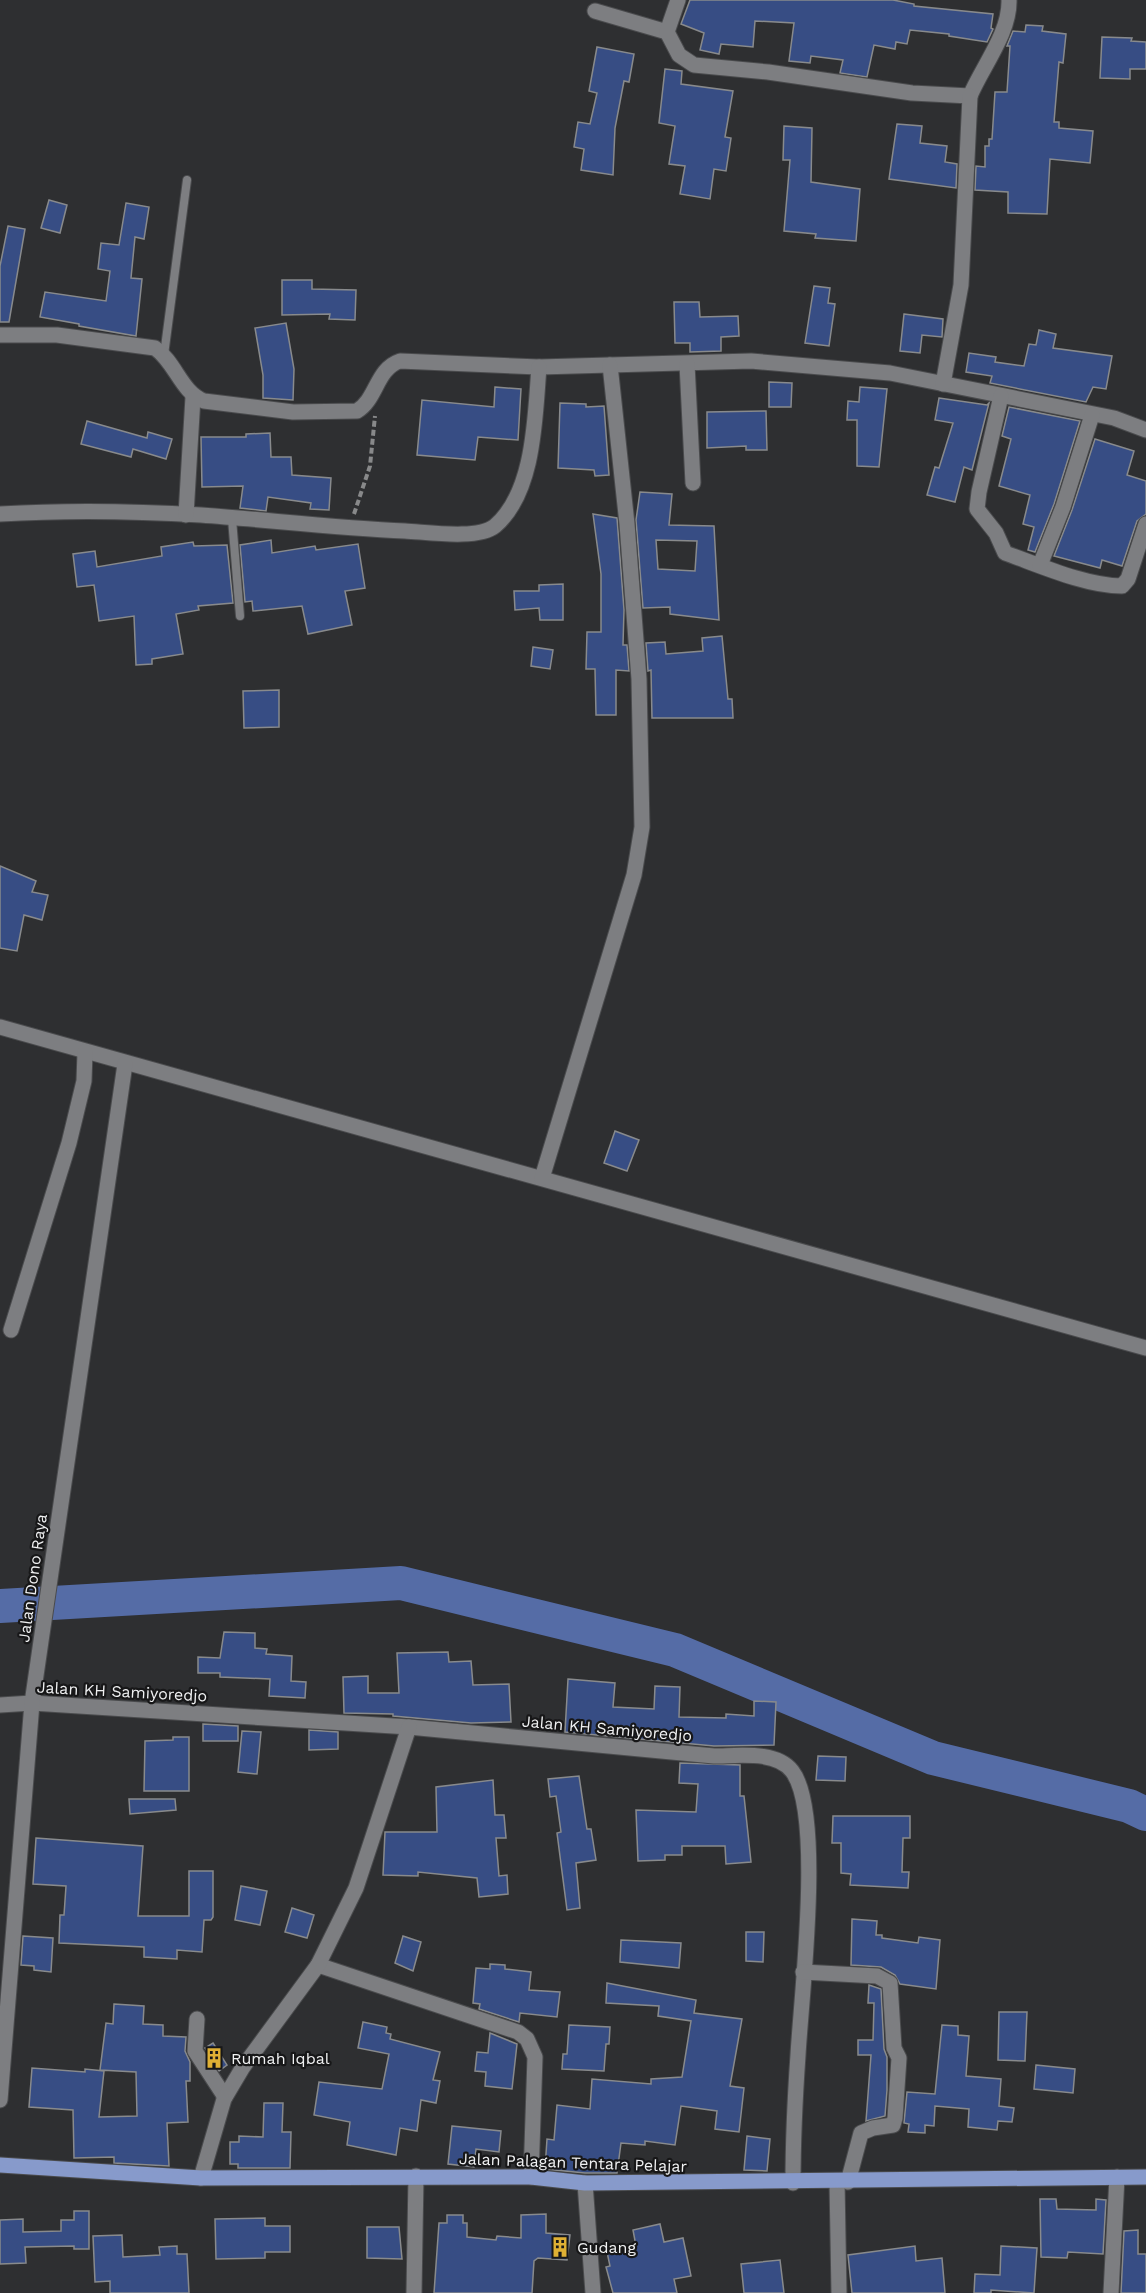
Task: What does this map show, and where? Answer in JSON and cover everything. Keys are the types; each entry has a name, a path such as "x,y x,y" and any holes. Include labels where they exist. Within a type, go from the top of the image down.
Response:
{"main road":[{"name":"Jalan Palagan Tentara Pelajar","path":"0,2165 201,2178 531,2177 585,2183 793,2183 1146,2177"}],"street":[{"path":"678,0 668,32 679,55 694,65 768,72 912,93 970,96"},
{"path":"943,384 961,285 970,96 999,37 1009,9 1009,0"},
{"path":"595,11 668,32"},
{"path":"0,335 57,335 155,348 164,355 193,397 204,401 293,412 347,413 363,407 385,369 400,362 539,367 751,362 890,373 1114,418 1146,430"},
{"path":"687,364 693,483"},
{"path":"542,1178 634,875 642,827 637,655 627,524 610,365"},
{"path":"0,514 41,512 186,515 349,529 460,534 486,531 495,526 513,504 532,449 539,367"},
{"path":"1001,396 977,510 996,534 1005,553 1111,586 1122,586 1128,579 1146,524"},
{"path":"186,515 193,397"},
{"path":"1040,565 1063,507 1092,415"},
{"path":"0,1027 1146,1348"},
{"path":"11,1330 69,1143 84,1081 85,1052"},
{"name":"Jalan Dono Raya","path":"0,2100 32,1703 126,1064"},
{"name":"Jalan KH Samiyoredjo","path":"0,1706 32,1703 409,1727 714,1756 765,1757 780,1761 791,1769 800,1784 806,1809 810,1878 793,2121 793,2183"},
{"path":"201,2178 225,2097 243,2067 318,1965 356,1888 409,1727"},
{"path":"318,1965 519,2032 527,2038 535,2057 531,2177"},
{"path":"803,1972 877,1976 890,1983 894,2048 898,2058 895,2118 893,2125 873,2128 861,2133 842,2182 839,2293"},
{"path":"197,2019 195,2051 225,2097"},
{"path":"414,2293 416,2176"},
{"path":"1111,2293 1117,2177"},
{"path":"585,2183 593,2293"}],"lane":[{"path":"164,355 187,180"},
{"path":"232,519 240,616"}],"path":[{"path":"349,529 370,466 378,382"}],"building":[{"path":"690,0 893,0 914,4 914,6 993,14 991,28 993,29 987,42 949,36 949,34 910,30 907,44 896,42 895,49 874,45 867,77 840,73 843,60 811,56 810,63 789,61 794,23 755,21 753,47 721,44 719,54 700,50 704,33 681,24"},
{"path":"1026,25 1043,26 1042,31 1066,34 1063,63 1059,62 1054,122 1059,122 1059,128 1093,131 1090,163 1050,159 1047,214 1008,213 1008,192 975,190 976,166 985,167 985,146 989,146 989,139 992,139 995,92 1007,92 1010,46 1007,46 1013,31 1025,32"},
{"path":"1102,37 1132,38 1131,41 1146,42 1146,69 1130,69 1130,79 1100,78"},
{"path":"597,47 634,54 629,82 624,81 615,128 613,175 581,170 584,149 574,147 578,122 590,124 597,93 589,91"},
{"path":"665,69 682,71 681,84 733,91 725,137 731,138 726,171 714,169 710,199 680,194 685,166 669,164 675,126 659,123"},
{"path":"897,124 922,126 920,143 947,146 945,162 957,164 956,188 889,179"},
{"path":"784,126 812,128 811,182 860,189 856,241 815,238 816,234 784,231 790,160 783,160"},
{"path":"49,200 67,205 60,233 41,228"},
{"path":"126,203 149,207 144,239 135,237 131,278 142,279 136,336 40,317 45,292 106,301 110,271 98,269 101,243 119,245"},
{"path":"8,226 25,229 9,322 0,322 0,266"},
{"path":"282,280 312,280 312,289 356,290 355,320 329,319 330,314 282,315"},
{"path":"814,286 830,288 828,303 835,304 829,346 805,343"},
{"path":"674,302 699,302 700,317 738,316 739,336 721,337 721,351 690,352 690,343 675,343"},
{"path":"904,314 943,319 942,337 922,335 920,353 900,351"},
{"path":"286,323 294,369 293,400 263,398 263,375 255,328"},
{"path":"1039,330 1056,334 1053,348 1112,356 1106,389 1093,387 1086,402 990,383 992,376 966,372 969,353 996,357 995,362 1024,366 1029,344 1036,345"},
{"path":"769,382 792,383 791,407 769,407"},
{"path":"495,387 521,389 518,440 478,437 475,460 417,455 422,400 494,407"},
{"path":"860,387 887,389 879,467 857,466 857,420 847,420 848,401 859,402"},
{"path":"939,398 987,405 989,403 972,470 964,467 955,502 927,495 935,467 939,468 953,423 935,420"},
{"path":"560,403 586,404 586,407 604,406 609,475 595,476 594,470 558,468"},
{"path":"1009,407 1080,421 1054,504 1035,552 1028,550 1034,527 1023,524 1030,495 999,486 1011,439 1002,436"},
{"path":"766,411 767,450 746,450 746,446 707,448 707,412"},
{"path":"87,421 147,438 148,432 172,439 166,459 133,449 131,457 81,444"},
{"path":"270,433 271,457 291,457 292,475 331,478 329,510 310,509 311,503 268,497 266,511 240,508 243,486 202,487 201,437 246,437 246,434"},
{"path":"1095,439 1134,451 1127,475 1146,481 1146,514 1137,521 1122,566 1102,560 1100,568 1054,556"},
{"path":"640,492 672,494 669,525 714,526 719,620 670,614 670,607 643,608 636,520","holes":["656,540 697,541 695,571 658,569"]},
{"path":"593,514 617,518 624,610 623,645 627,645 629,671 616,670 616,715 596,715 595,669 586,669 587,632 601,632 601,574"},
{"path":"271,540 272,553 315,546 316,550 358,544 365,588 345,591 352,625 308,634 302,606 253,611 252,601 245,602 240,545"},
{"path":"193,542 194,546 227,545 233,603 198,606 199,610 176,614 183,654 152,659 152,664 136,665 134,616 99,621 94,585 77,587 73,554 95,551 97,567 162,556 161,547"},
{"path":"563,584 563,620 540,620 539,608 515,610 514,591 539,591 539,585"},
{"path":"722,636 728,699 732,699 733,718 652,718 651,670 648,671 646,643 665,642 666,654 703,651 702,638"},
{"path":"533,647 553,650 550,669 531,666"},
{"path":"279,690 279,727 244,728 243,691"},
{"path":"0,866 36,881 32,892 48,895 42,920 24,915 17,951 0,948"},
{"path":"615,1131 639,1140 627,1171 604,1163"},
{"path":"224,1632 255,1633 255,1648 267,1649 266,1654 292,1656 291,1681 306,1682 305,1698 269,1696 270,1679 220,1677 220,1673 198,1673 198,1657 220,1658"},
{"path":"448,1652 449,1662 471,1661 473,1685 509,1684 511,1722 471,1723 393,1716 393,1714 344,1713 343,1677 368,1676 368,1693 399,1693 397,1653"},
{"path":"568,1679 615,1683 613,1707 654,1709 655,1686 680,1687 679,1717 726,1718 726,1714 754,1716 754,1701 776,1702 774,1745 714,1746 565,1732"},
{"path":"203,1724 238,1726 238,1741 203,1741"},
{"path":"309,1730 338,1732 338,1749 309,1750"},
{"path":"242,1731 261,1732 257,1774 238,1772"},
{"path":"173,1737 189,1737 189,1791 144,1791 145,1741 173,1740"},
{"path":"818,1756 846,1757 845,1781 816,1780"},
{"path":"680,1763 740,1765 740,1796 744,1796 751,1862 726,1864 725,1846 682,1846 682,1855 665,1855 665,1860 638,1861 636,1810 696,1812 698,1784 679,1783"},
{"path":"579,1776 587,1829 591,1829 596,1860 576,1863 580,1908 567,1910 557,1833 561,1832 556,1796 550,1797 548,1779"},
{"path":"493,1780 495,1815 504,1815 506,1838 496,1838 499,1876 507,1875 508,1894 479,1897 477,1878 418,1872 418,1876 383,1875 385,1832 437,1832 436,1787"},
{"path":"129,1799 175,1799 176,1810 130,1814"},
{"path":"833,1816 910,1816 910,1838 903,1838 902,1872 909,1872 908,1888 850,1885 851,1874 841,1873 841,1843 832,1843"},
{"path":"36,1838 143,1846 138,1916 189,1916 189,1871 213,1871 213,1917 211,1920 204,1920 202,1952 177,1950 177,1959 144,1957 144,1947 59,1943 60,1915 64,1915 66,1886 33,1884"},
{"path":"241,1886 267,1891 260,1925 235,1920"},
{"path":"292,1908 314,1915 307,1938 285,1932"},
{"path":"852,1919 877,1921 876,1935 882,1935 882,1938 918,1943 919,1937 940,1940 936,1989 900,1984 895,1975 881,1967 851,1965"},
{"path":"746,1932 764,1932 763,1962 746,1961"},
{"path":"23,1936 53,1938 51,1972 34,1970 34,1966 21,1965"},
{"path":"403,1936 421,1942 413,1971 395,1963"},
{"path":"621,1940 681,1943 679,1968 620,1962"},
{"path":"490,1964 505,1965 505,1969 531,1972 529,1990 560,1992 557,2017 520,2013 519,2022 479,2009 480,2004 473,2003 476,1968 490,1969"},
{"path":"607,1983 696,2000 694,2013 742,2019 730,2086 744,2088 739,2132 715,2129 717,2111 681,2106 675,2145 645,2141 645,2145 621,2143 617,2173 545,2169 547,2139 554,2140 557,2105 590,2109 592,2079 651,2084 651,2079 682,2077 691,2021 658,2016 659,2006 606,2003"},
{"path":"869,1985 881,1989 884,2049 887,2057 887,2090 885,2116 866,2121 871,2055 858,2055 858,2040 873,2040 874,2003 868,2003"},
{"path":"114,2004 144,2006 143,2024 163,2025 163,2036 186,2037 185,2051 190,2062 190,2081 186,2081 188,2122 167,2123 169,2166 114,2163 114,2157 74,2158 73,2110 29,2107 32,2068 85,2072 85,2069 104,2071 99,2117 137,2116 136,2072 100,2070 106,2023 113,2024"},
{"path":"999,2012 1027,2012 1025,2061 998,2060"},
{"path":"363,2022 387,2027 386,2033 391,2034 390,2039 440,2052 433,2080 440,2081 436,2103 421,2100 417,2131 400,2128 396,2155 347,2145 350,2122 314,2115 319,2082 382,2089 389,2054 358,2048"},
{"path":"569,2025 610,2027 604,2071 562,2069 563,2054 567,2054"},
{"path":"942,2025 958,2026 958,2035 969,2036 966,2076 1001,2079 999,2106 1014,2108 1012,2122 998,2121 997,2130 968,2127 969,2109 935,2106 934,2126 925,2125 925,2133 908,2132 909,2124 904,2123 907,2092 935,2094"},
{"path":"490,2033 517,2044 512,2089 485,2086 486,2072 475,2071 477,2052 488,2053"},
{"name":"Rumah Iqbal","path":"213,2043 227,2065 219,2071 205,2048"},
{"path":"1036,2065 1075,2069 1073,2093 1034,2089"},
{"path":"264,2103 283,2103 282,2132 291,2132 290,2168 238,2168 238,2164 230,2164 230,2142 239,2142 239,2136 263,2137"},
{"path":"452,2126 501,2131 499,2152 476,2149 474,2167 448,2164"},
{"path":"747,2136 770,2139 767,2171 744,2170"},
{"path":"1040,2199 1056,2199 1057,2209 1096,2210 1096,2199 1106,2200 1103,2254 1068,2252 1067,2258 1041,2257"},
{"path":"74,2211 89,2211 89,2249 74,2249 74,2246 25,2247 26,2263 0,2264 0,2220 23,2219 23,2232 61,2231 61,2220 74,2220"},
{"path":"546,2214 546,2233 570,2235 567,2260 538,2258 534,2261 532,2293 434,2293 439,2223 447,2223 447,2215 463,2215 463,2223 467,2223 467,2237 496,2240 497,2236 521,2238 521,2215"},
{"path":"265,2218 265,2226 290,2226 290,2252 265,2252 265,2258 216,2259 215,2219"},
{"path":"660,2224 664,2242 683,2238 691,2276 674,2279 677,2293 613,2293 606,2267 610,2266 607,2252 636,2246 633,2230"},
{"path":"367,2227 399,2227 402,2259 367,2258"},
{"path":"1138,2230 1138,2254 1146,2254 1146,2293 1121,2293 1124,2231"},
{"path":"122,2235 123,2257 160,2255 159,2247 177,2246 177,2254 187,2254 189,2293 110,2293 110,2281 95,2282 93,2236"},
{"path":"915,2246 916,2261 942,2258 945,2293 852,2293 848,2255"},
{"path":"1001,2246 1037,2248 1034,2293 991,2290 991,2293 974,2293 975,2274 1000,2275"},
{"path":"780,2260 784,2293 744,2293 741,2264"}],"waterway":[{"path":"0,1606 401,1583 675,1650 933,1758 1129,1806 1146,1814"}],"place":[{"name":"Rumah Iqbal","path":"214,2058"},
{"name":"Gudang","path":"560,2247"}]}
